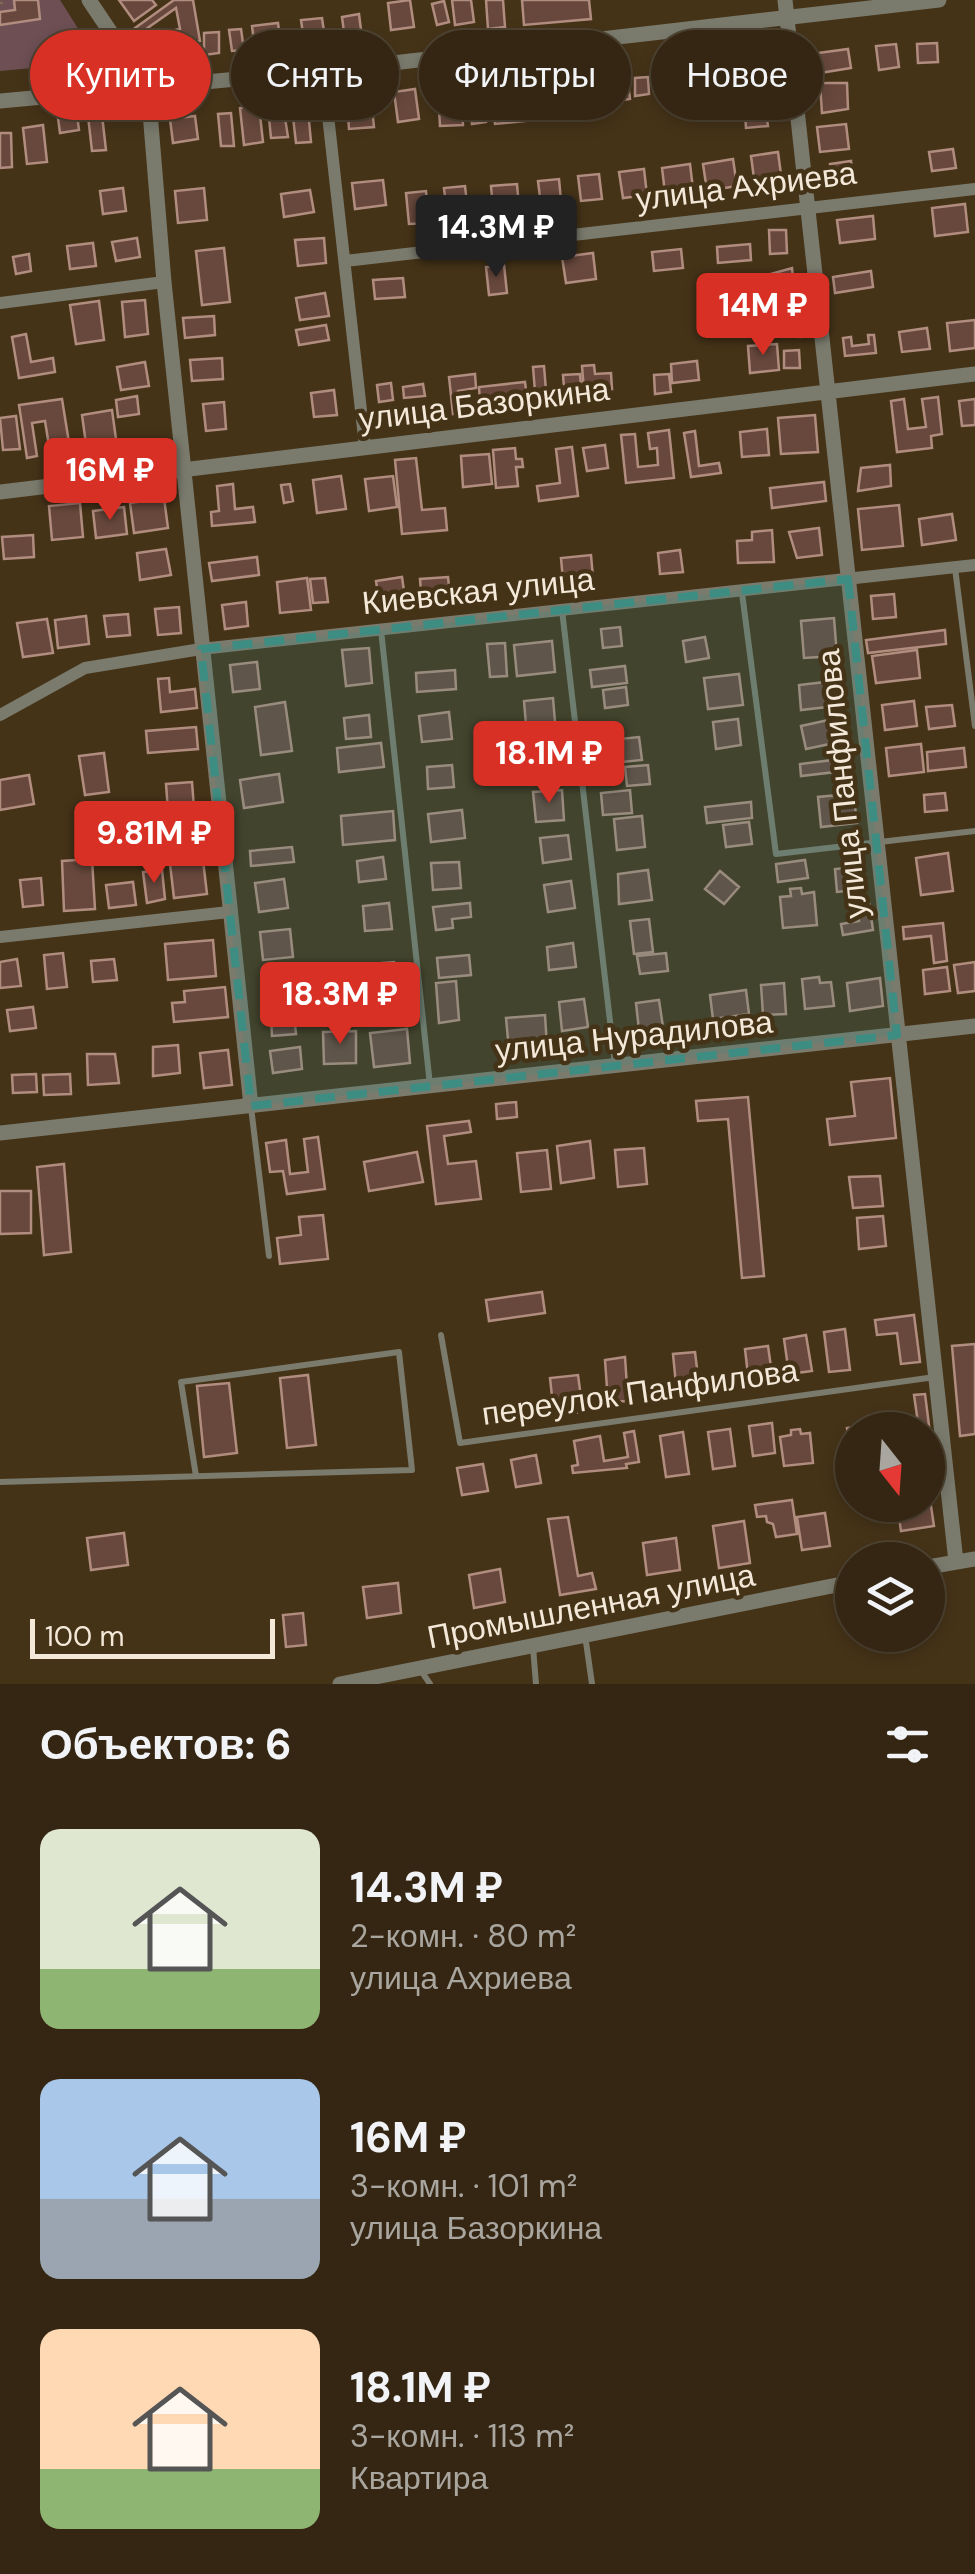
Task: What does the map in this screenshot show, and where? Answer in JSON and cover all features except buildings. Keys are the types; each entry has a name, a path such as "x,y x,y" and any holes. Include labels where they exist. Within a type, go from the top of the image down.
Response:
{"street":[{"path":"89,0 109,30"},
{"path":"399,61 786,8 939,0"},
{"name":"улица Панфилова","path":"786,8 956,1562"},
{"path":"0,101 30,98"},
{"path":"151,120 201,649 251,1106"},
{"path":"329,120 364,446"},
{"name":"улица Ахриева","path":"346,261 975,189"},
{"path":"0,303 164,282"},
{"name":"улица Базоркина","path":"0,492 975,374"},
{"name":"Киевская улица","path":"0,716 84,668 201,649 975,564"},
{"path":"0,937 229,912"},
{"name":"улица Нурадилова","path":"0,1133 975,1026"},
{"path":"945,1564 975,1559"},
{"name":"Промышленная улица","path":"340,1684 376,1682 420,1668 585,1633 835,1585"}],"lane":[{"path":"955,567 975,726"},
{"path":"742,590 776,854 975,831"},
{"path":"562,610 616,1066"},
{"path":"381,630 430,1086"},
{"path":"251,1106 269,1256"},
{"name":"переулок Панфилова","path":"441,1336 460,1442 935,1377"},
{"path":"0,1482 412,1470 399,1352 182,1382 196,1476"},
{"path":"585,1633 592,1684"},
{"path":"533,1646 536,1684"},
{"path":"420,1668 430,1684"}],"highlighted area":[{"path":"848,579 897,1035 251,1106 201,649"}],"shaded area":[{"path":"0,0 60,0 79,30 30,30 30,68 0,71"}]}
